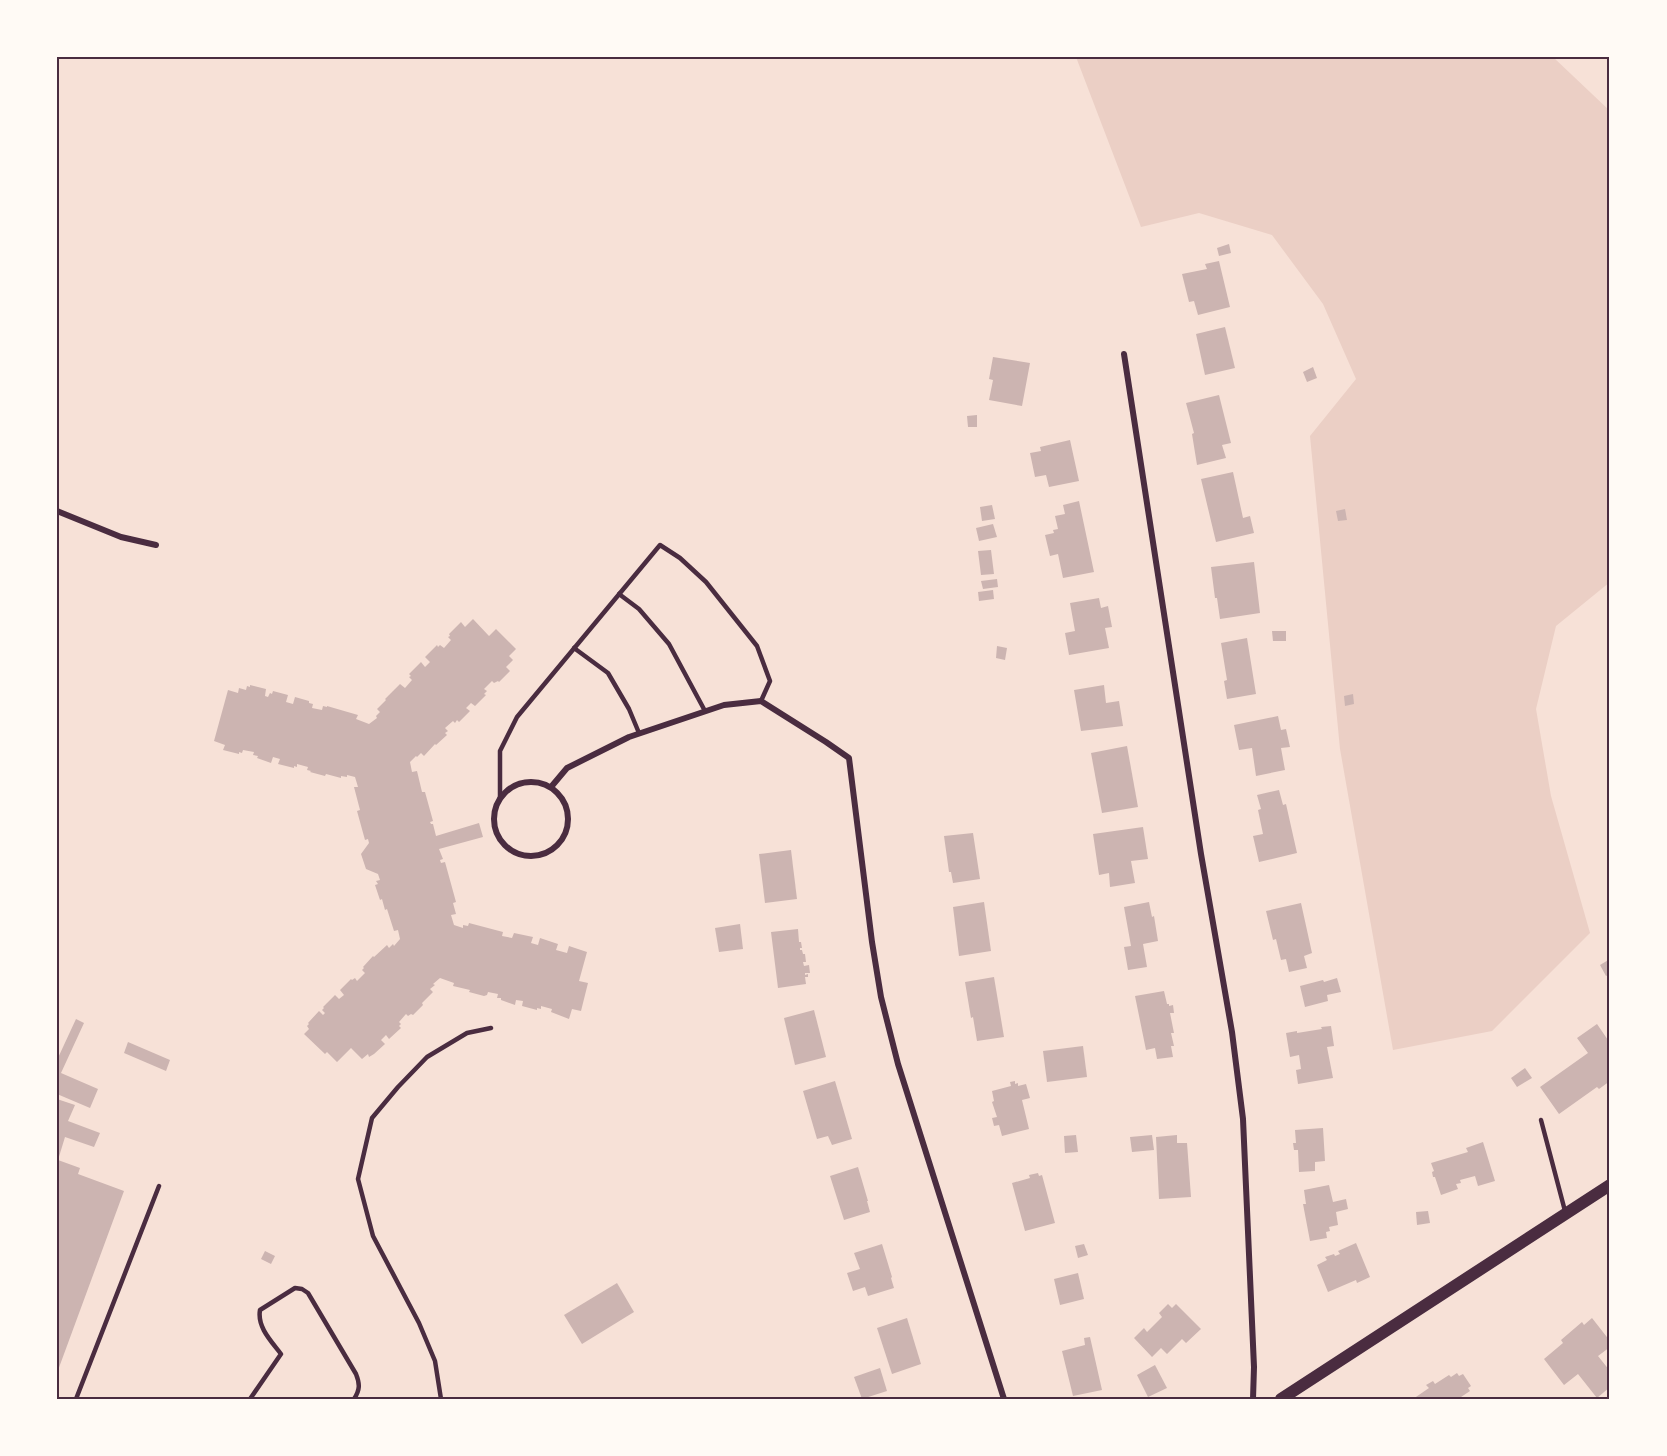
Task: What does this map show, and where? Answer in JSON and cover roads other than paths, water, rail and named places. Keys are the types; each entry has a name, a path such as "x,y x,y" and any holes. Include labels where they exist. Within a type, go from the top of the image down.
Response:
{"main road":[{"path":"1281,1399 1610,1185"}],"street":[{"path":"1124,354 1201,854 1232,1032 1243,1119 1254,1367 1253,1399"},
{"path":"57,511 121,537 156,545"},
{"path":"551,787 567,768 630,736 724,705 761,701 849,758 880,997 898,1064 1004,1399"},
{"path":"523,782 537,782 551,787 562,797 567,811 568,825 562,839 552,849 539,855 525,855 511,850 500,840 495,827 494,812 500,799 509,788 523,782"}],"lane":[{"path":"500,799 500,751 517,717 660,545 680,558 706,582 757,646 770,681 761,701"},
{"path":"620,594 639,609 669,644 705,711"},
{"path":"574,648 608,673 630,709 639,733"},
{"path":"441,1399 435,1361 419,1323 373,1236 358,1179 372,1118 398,1087 427,1057 467,1033 491,1028"},
{"path":"1541,1120 1566,1214"},
{"path":"76,1399 159,1186"},
{"path":"250,1399 281,1354 261,1327 260,1310 295,1288 308,1293 356,1374 360,1384 354,1399"}]}
